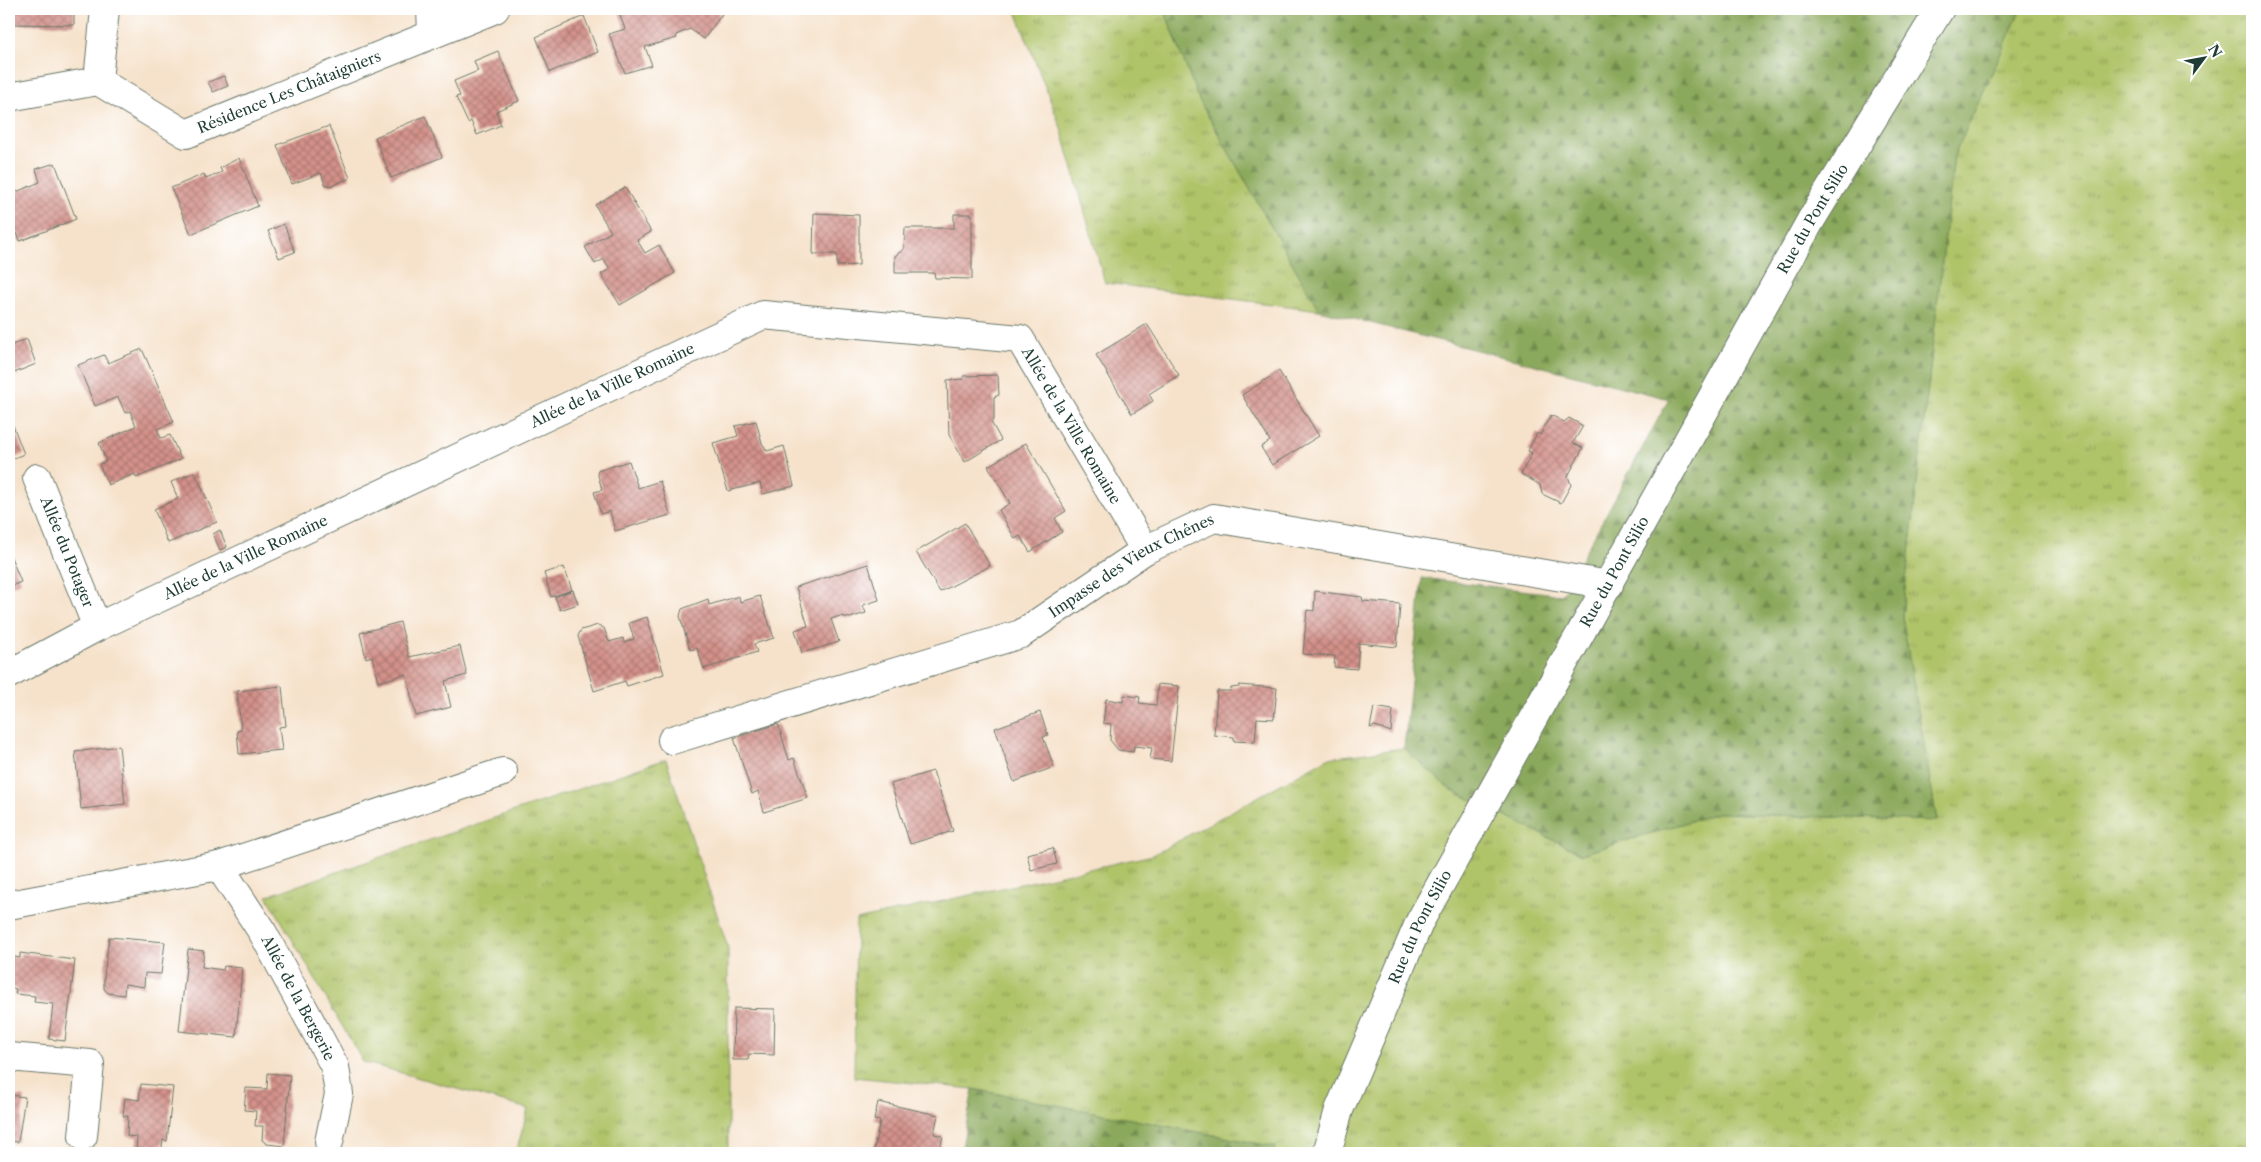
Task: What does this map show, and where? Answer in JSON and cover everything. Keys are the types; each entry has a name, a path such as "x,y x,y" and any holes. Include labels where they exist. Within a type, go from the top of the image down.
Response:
{"street":[{"path":"9,98 98,81 105,9"},
{"name":"Résidence Les Châtaigniers","path":"98,81 186,134 431,21 494,9"},
{"name":"Rue du Pont Silio","path":"1327,1153 1339,1110 1420,922 1811,220 1940,9"},
{"name":"Allée de la Ville Romaine","path":"9,674 97,627 763,315 1020,339 1146,550"},
{"name":"Allée du Potager","path":"37,478 97,627"},
{"name":"Impasse des Vieux Chênes","path":"672,740 1021,634 1146,550 1214,518 1609,585"},
{"path":"9,905 219,866 503,772"},
{"name":"Allée de la Bergerie","path":"219,866 263,933 335,1067 340,1094 329,1142"},
{"path":"9,1056 90,1064 83,1136"}],"green space":[{"path":"1015,9 1164,9 1199,100 1319,310 1105,283 1061,128"},
{"path":"1164,9 2021,9 1954,156 1902,616 1937,821 1717,813 1582,854 1450,789 1404,748 1422,578 1562,595 1669,399 1319,310 1199,100"},
{"path":"2021,9 2252,9 2252,1153 1274,1153 1276,1147 973,1089 854,1077 856,920 1153,855 1328,758 1404,748 1450,789 1582,854 1717,813 1937,821 1902,616 1954,156"},
{"path":"666,759 728,948 728,1153 516,1153 528,1109 363,1062 267,896"},
{"path":"973,1089 1276,1147 1274,1153 961,1153"}],"building":[{"path":"11,9 74,9 74,25 9,24"},
{"path":"630,9 714,9 722,14 704,39 690,29 676,35 677,38 645,47 652,65 625,73 609,34 625,29 619,13"},
{"path":"584,16 598,52 550,72 536,37"},
{"path":"498,51 519,101 496,111 501,125 477,135 471,121 468,123 456,97 460,96 454,81 478,71 474,61"},
{"path":"224,76 228,86 213,92 208,82"},
{"path":"425,116 442,157 391,178 375,137"},
{"path":"329,126 350,178 331,186 325,184 321,173 292,184 277,145"},
{"path":"239,158 258,206 191,234 171,188 204,174 206,179 222,172 220,168"},
{"path":"55,163 76,219 20,241 9,212 9,195 40,182 36,169"},
{"path":"625,187 651,232 637,240 645,253 659,245 675,273 620,305 601,274 610,269 604,259 595,264 585,247 611,232 595,205"},
{"path":"814,213 859,215 859,265 837,266 837,254 813,254"},
{"path":"954,214 972,214 972,279 935,278 934,273 895,273 895,256 904,249 905,228 954,228"},
{"path":"284,224 295,252 279,258 268,231"},
{"path":"1147,324 1179,375 1149,394 1153,401 1132,414 1096,355"},
{"path":"27,339 36,364 9,375 9,346"},
{"path":"142,349 174,422 157,429 161,438 170,435 181,459 136,478 135,474 108,485 99,464 106,461 99,443 136,426 130,411 125,413 118,397 95,406 78,365 104,355 108,363"},
{"path":"1279,371 1319,436 1272,465 1261,447 1270,441 1242,395"},
{"path":"998,375 999,395 994,397 994,420 991,422 1001,440 965,462 949,435 947,380 964,379 963,376"},
{"path":"9,415 24,454 9,460"},
{"path":"1551,415 1564,422 1569,418 1583,426 1573,443 1583,448 1568,476 1571,485 1561,503 1542,494 1540,485 1521,474 1532,453 1528,451 1537,433 1540,435"},
{"path":"756,421 762,443 767,451 784,446 794,486 763,494 760,483 728,491 713,443 738,436 735,426"},
{"path":"1026,443 1066,511 1055,518 1062,532 1030,552 1020,536 1015,539 999,510 1010,503 988,466"},
{"path":"629,461 638,488 660,481 670,515 615,531 610,511 601,514 594,492 602,490 597,471"},
{"path":"195,472 217,522 168,543 154,509 178,499 171,482"},
{"path":"965,523 990,566 940,592 916,552"},
{"path":"220,530 227,547 220,550 213,534"},
{"path":"9,552 21,582 9,587"},
{"path":"868,564 879,600 863,605 866,613 850,618 840,616 831,619 839,642 802,653 795,630 808,626 796,587"},
{"path":"564,567 572,590 551,597 544,573"},
{"path":"573,590 578,604 560,610 555,597"},
{"path":"1315,591 1362,597 1363,601 1400,604 1397,647 1359,643 1357,669 1334,667 1335,656 1303,654 1307,610 1314,611"},
{"path":"739,596 740,602 760,596 774,638 754,644 757,652 704,669 697,648 690,650 680,616 682,609 708,599 709,605"},
{"path":"647,617 664,674 627,686 625,681 594,691 578,636 581,630 598,625 604,628 609,642 623,638 624,643 634,639 629,623"},
{"path":"400,622 409,657 460,646 467,675 445,681 451,707 416,716 406,674 378,682 372,656 366,658 360,633"},
{"path":"1158,684 1179,686 1171,761 1150,759 1152,748 1134,746 1133,752 1118,750 1110,740 1111,724 1103,723 1106,699 1123,702 1124,695 1140,697 1139,703 1156,705"},
{"path":"1239,685 1277,688 1274,719 1257,718 1255,742 1234,741 1234,737 1214,735 1217,691 1230,691 1231,688 1239,687"},
{"path":"282,686 286,726 279,727 282,750 239,754 237,731 241,730 237,691"},
{"path":"1374,707 1393,710 1391,732 1375,726 1370,728"},
{"path":"1040,712 1048,735 1043,737 1054,767 1014,782 995,728"},
{"path":"778,724 789,760 794,758 808,798 764,812 758,791 752,794 734,738"},
{"path":"119,746 125,804 81,809 75,752"},
{"path":"933,771 953,831 910,844 891,784"},
{"path":"1053,848 1057,864 1031,870 1027,854"},
{"path":"109,937 165,942 161,974 145,973 144,987 125,984 124,995 108,993 104,989 104,976"},
{"path":"188,949 204,951 202,967 223,970 224,966 242,968 236,1037 179,1031"},
{"path":"20,953 75,960 65,1041 49,1039 53,1004 34,1002 35,996 15,994 16,989 9,987 9,956 20,958"},
{"path":"734,1008 775,1009 774,1055 749,1054 748,1060 733,1060"},
{"path":"268,1073 290,1075 284,1146 267,1144 262,1140 263,1126 255,1126 256,1111 244,1110 246,1088 267,1089"},
{"path":"141,1084 173,1087 167,1141 163,1140 161,1153 136,1153 137,1137 127,1136 128,1116 123,1116 125,1098 139,1100"},
{"path":"9,1095 25,1097 18,1142 9,1141"},
{"path":"878,1102 938,1115 934,1134 943,1136 939,1153 873,1153 880,1121 874,1120"}]}
